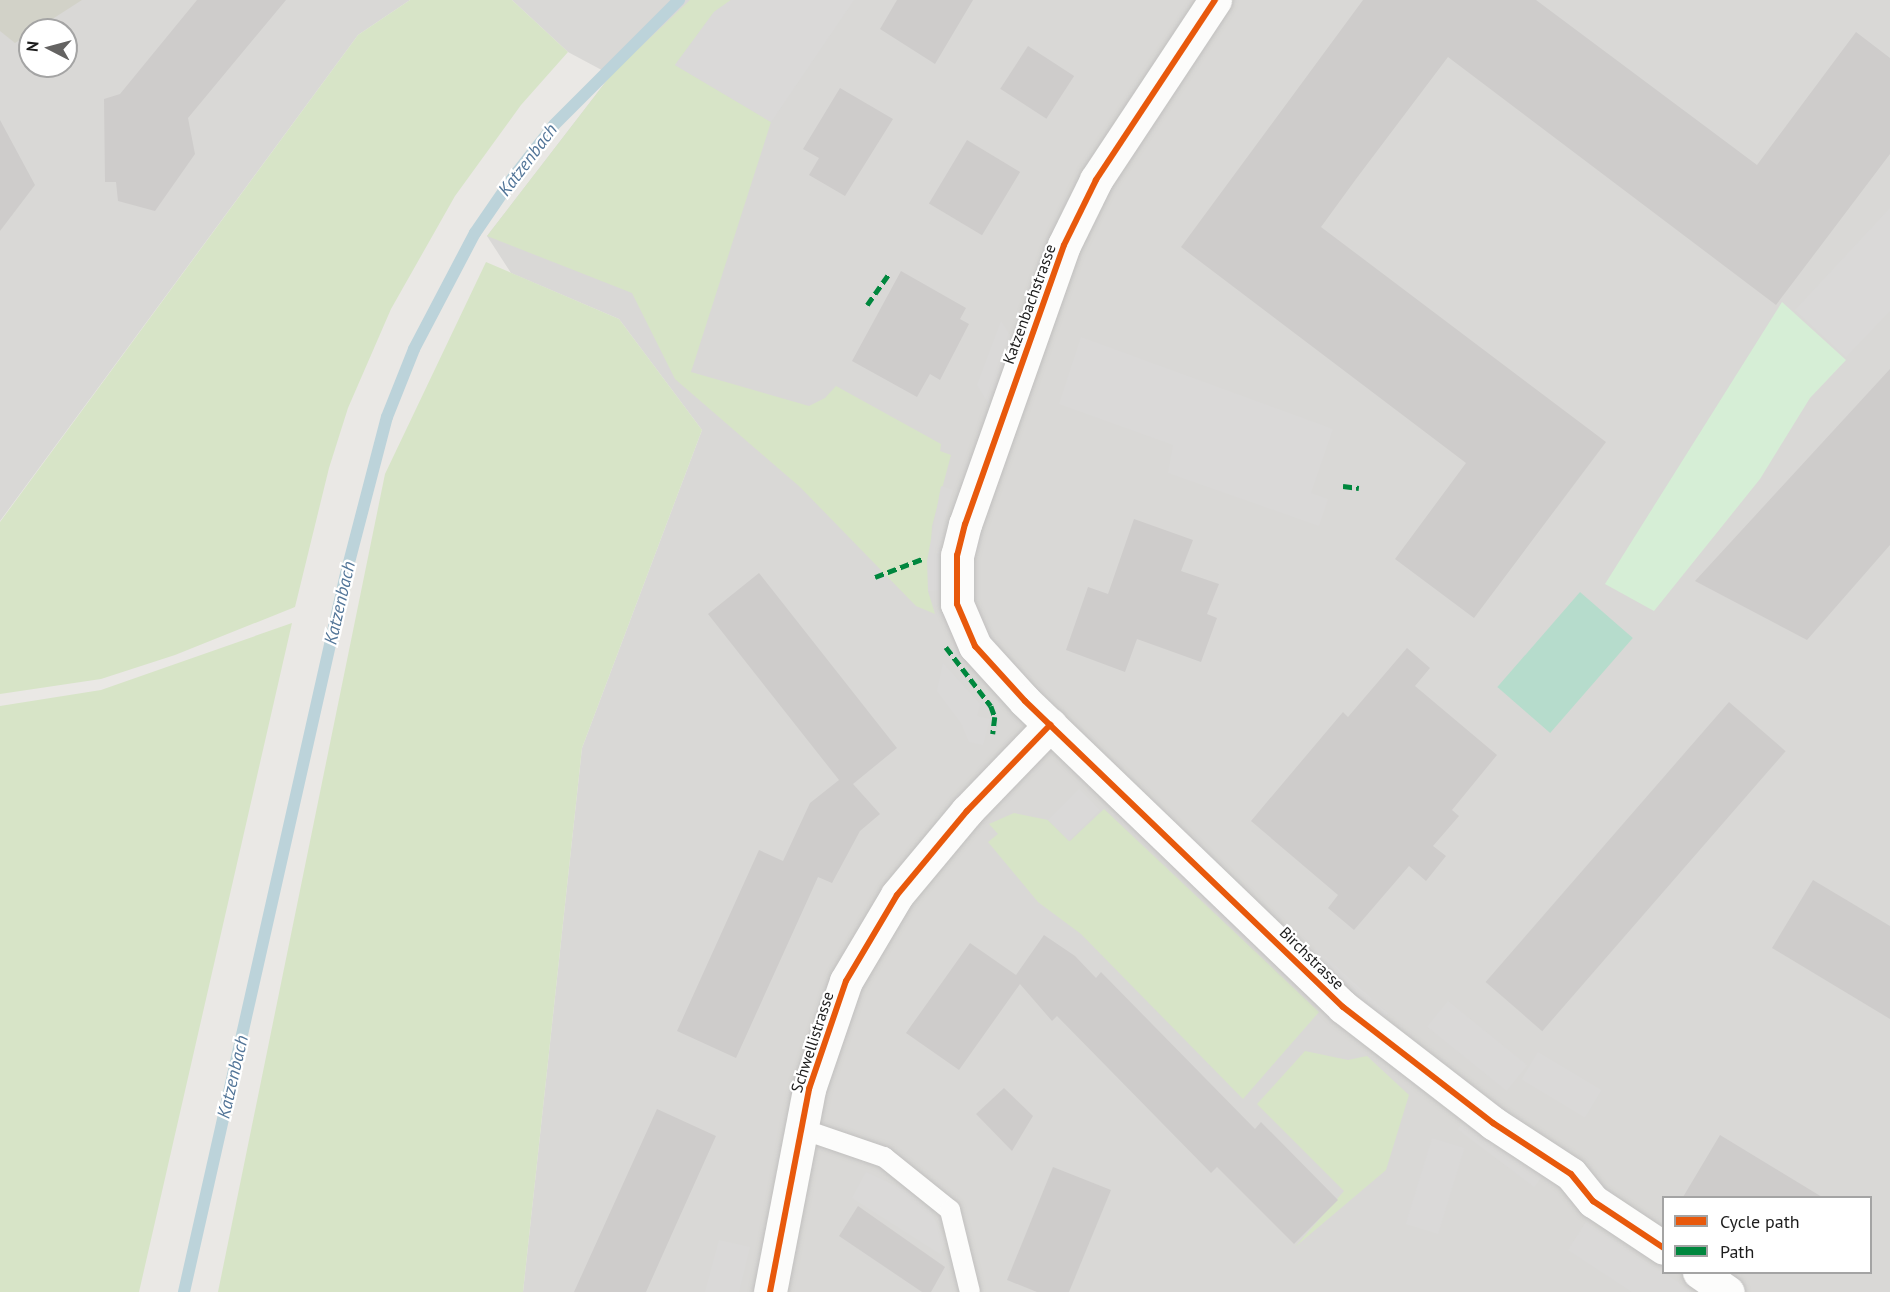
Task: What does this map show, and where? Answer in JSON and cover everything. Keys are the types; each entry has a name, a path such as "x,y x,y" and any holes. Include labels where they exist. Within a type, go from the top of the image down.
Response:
{"street":[{"name":"Katzenbachstrasse","path":"975,646 957,604 957,555 1042,298 1096,180 1215,0"},
{"name":"Birchstrasse","path":"975,646 1050,725 1343,1007 1501,1129 1571,1174 1593,1201 1662,1247"},
{"name":"Schwellistrasse","path":"770,1292 808,1089 846,981 897,895 967,811 1050,725"},
{"path":"1702,1274 1728,1292"}],"lane":[{"path":"802,1129 884,1157 950,1210 970,1292"}],"shaded area":[{"path":"0,0 410,0 358,35 0,521"},
{"path":"0,0 82,0 54,18 18,18 18,41 15,43 0,31"},
{"path":"512,0 1890,0 1890,1292 523,1292 582,748 702,430 619,319 511,273 487,236 611,75 568,52"},
{"path":"731,0 854,0 771,122 675,65 714,12"},
{"path":"1890,208 1890,311 1846,357 1795,310"},
{"path":"1001,321 1017,346 993,411 977,385"},
{"path":"1081,337 1333,429 1311,493 1328,499 1319,526 1168,473 1173,445 1059,404"},
{"path":"941,486 953,490 943,528 941,590 928,591 927,561"},
{"path":"943,663 980,704 977,716 990,719 983,745 969,742 961,723 937,691"},
{"path":"1079,789 1100,810 1069,841 1048,820"},
{"path":"1120,805 1263,939 1255,947 1112,814"},
{"path":"1316,948 1389,1014 1380,1023 1307,958"},
{"path":"1448,1001 1527,1065 1507,1091 1427,1027"},
{"path":"1538,1052 1601,1090 1585,1118 1522,1079"},
{"path":"1466,1118 1543,1176 1534,1187 1458,1129"},
{"path":"1432,1138 1465,1148 1438,1234 1406,1224"},
{"path":"866,1172 913,1194 931,1212 946,1241 940,1254 852,1198"},
{"path":"1586,1222 1662,1272 1662,1274 1693,1292 1632,1292 1568,1250"},
{"path":"719,1240 750,1247 739,1292 705,1292"}],"green space":[{"path":"410,0 512,0 568,52 521,105 455,196 391,309 348,408 329,468 295,607 175,655 101,679 0,694 0,522 358,35"},
{"path":"690,0 731,0 714,12 675,65 771,122 691,372 809,406 825,398 836,386 941,444 940,451 951,455 932,526 928,591 935,614 916,606 800,487 675,379 632,293 487,236 611,75"},
{"path":"486,262 619,319 702,430 582,748 523,1292 218,1292 385,474"},
{"path":"1782,302 1846,360 1810,398 1760,479 1654,611 1605,584"},
{"path":"1580,592 1633,638 1550,733 1497,687"},
{"path":"292,623 139,1292 0,1292 0,706 101,690"},
{"path":"1104,809 1319,1012 1243,1099 1081,934 1038,902 988,842 998,834 989,824 1014,813 1048,820 1070,841"},
{"path":"1305,1051 1348,1060 1367,1056 1409,1095 1386,1170 1295,1247 1344,1191 1257,1104"}],"building":[{"path":"197,0 286,0 188,118 195,154 155,211 118,201 116,182 105,182 104,99 120,94"},
{"path":"897,0 973,0 935,64 880,29"},
{"path":"1363,0 1536,0 1757,165 1856,32 1890,58 1890,154 1776,305 1448,57 1356,179 1321,227 1606,442 1474,618 1395,559 1466,463 1181,247"},
{"path":"1028,46 1074,76 1046,119 1000,89"},
{"path":"840,88 893,119 845,196 809,175 819,158 803,149"},
{"path":"0,120 35,185 0,231"},
{"path":"967,140 1020,172 982,235 929,203"},
{"path":"901,271 966,308 960,319 969,324 940,380 930,374 917,397 852,361"},
{"path":"1890,369 1890,545 1807,640 1695,581"},
{"path":"1134,519 1193,540 1181,571 1219,584 1207,614 1217,618 1201,662 1137,639 1125,672 1066,650 1088,587 1108,594"},
{"path":"759,573 897,748 853,784 880,814 860,831 832,883 818,877 736,1058 677,1031 759,850 783,861 810,803 839,780 708,614"},
{"path":"1407,648 1430,668 1415,686 1497,755 1452,810 1459,816 1433,846 1446,856 1426,881 1409,866 1354,930 1328,908 1338,895 1251,821 1343,712 1348,717"},
{"path":"1729,702 1786,751 1542,1031 1486,982"},
{"path":"1813,880 1890,926 1890,1019 1772,948"},
{"path":"1044,935 1075,956 1096,978 1101,972 1255,1129 1261,1122 1338,1200 1294,1244 1217,1167 1211,1173 1057,1016 1052,1021 1020,984 959,1070 906,1033 970,943 1016,975"},
{"path":"1004,1088 1033,1116 1012,1151 976,1114"},
{"path":"657,1109 716,1136 646,1292 574,1292"},
{"path":"1720,1135 1820,1196 1684,1196"},
{"path":"1053,1167 1111,1190 1069,1292 1037,1292 1007,1280"},
{"path":"858,1206 945,1267 931,1292 922,1292 839,1236"}],"waterway":[{"name":"Katzenbach","path":"184,1292 346,574 387,417 414,349 475,233 512,179 554,125 679,0"}],"marked path":[{"path":"867,305 889,274"},
{"path":"1343,486 1359,488"},
{"path":"875,577 922,559"},
{"path":"946,647 991,706 995,717 993,734"}],"cycle path":[{"path":"1215,0 1096,180 1064,245 965,524 957,555 957,604 975,646 1025,701 1343,1007 1493,1123 1571,1174 1593,1201 1662,1247"},
{"path":"770,1292 809,1089 846,981 897,895 967,811 1050,725"}]}
